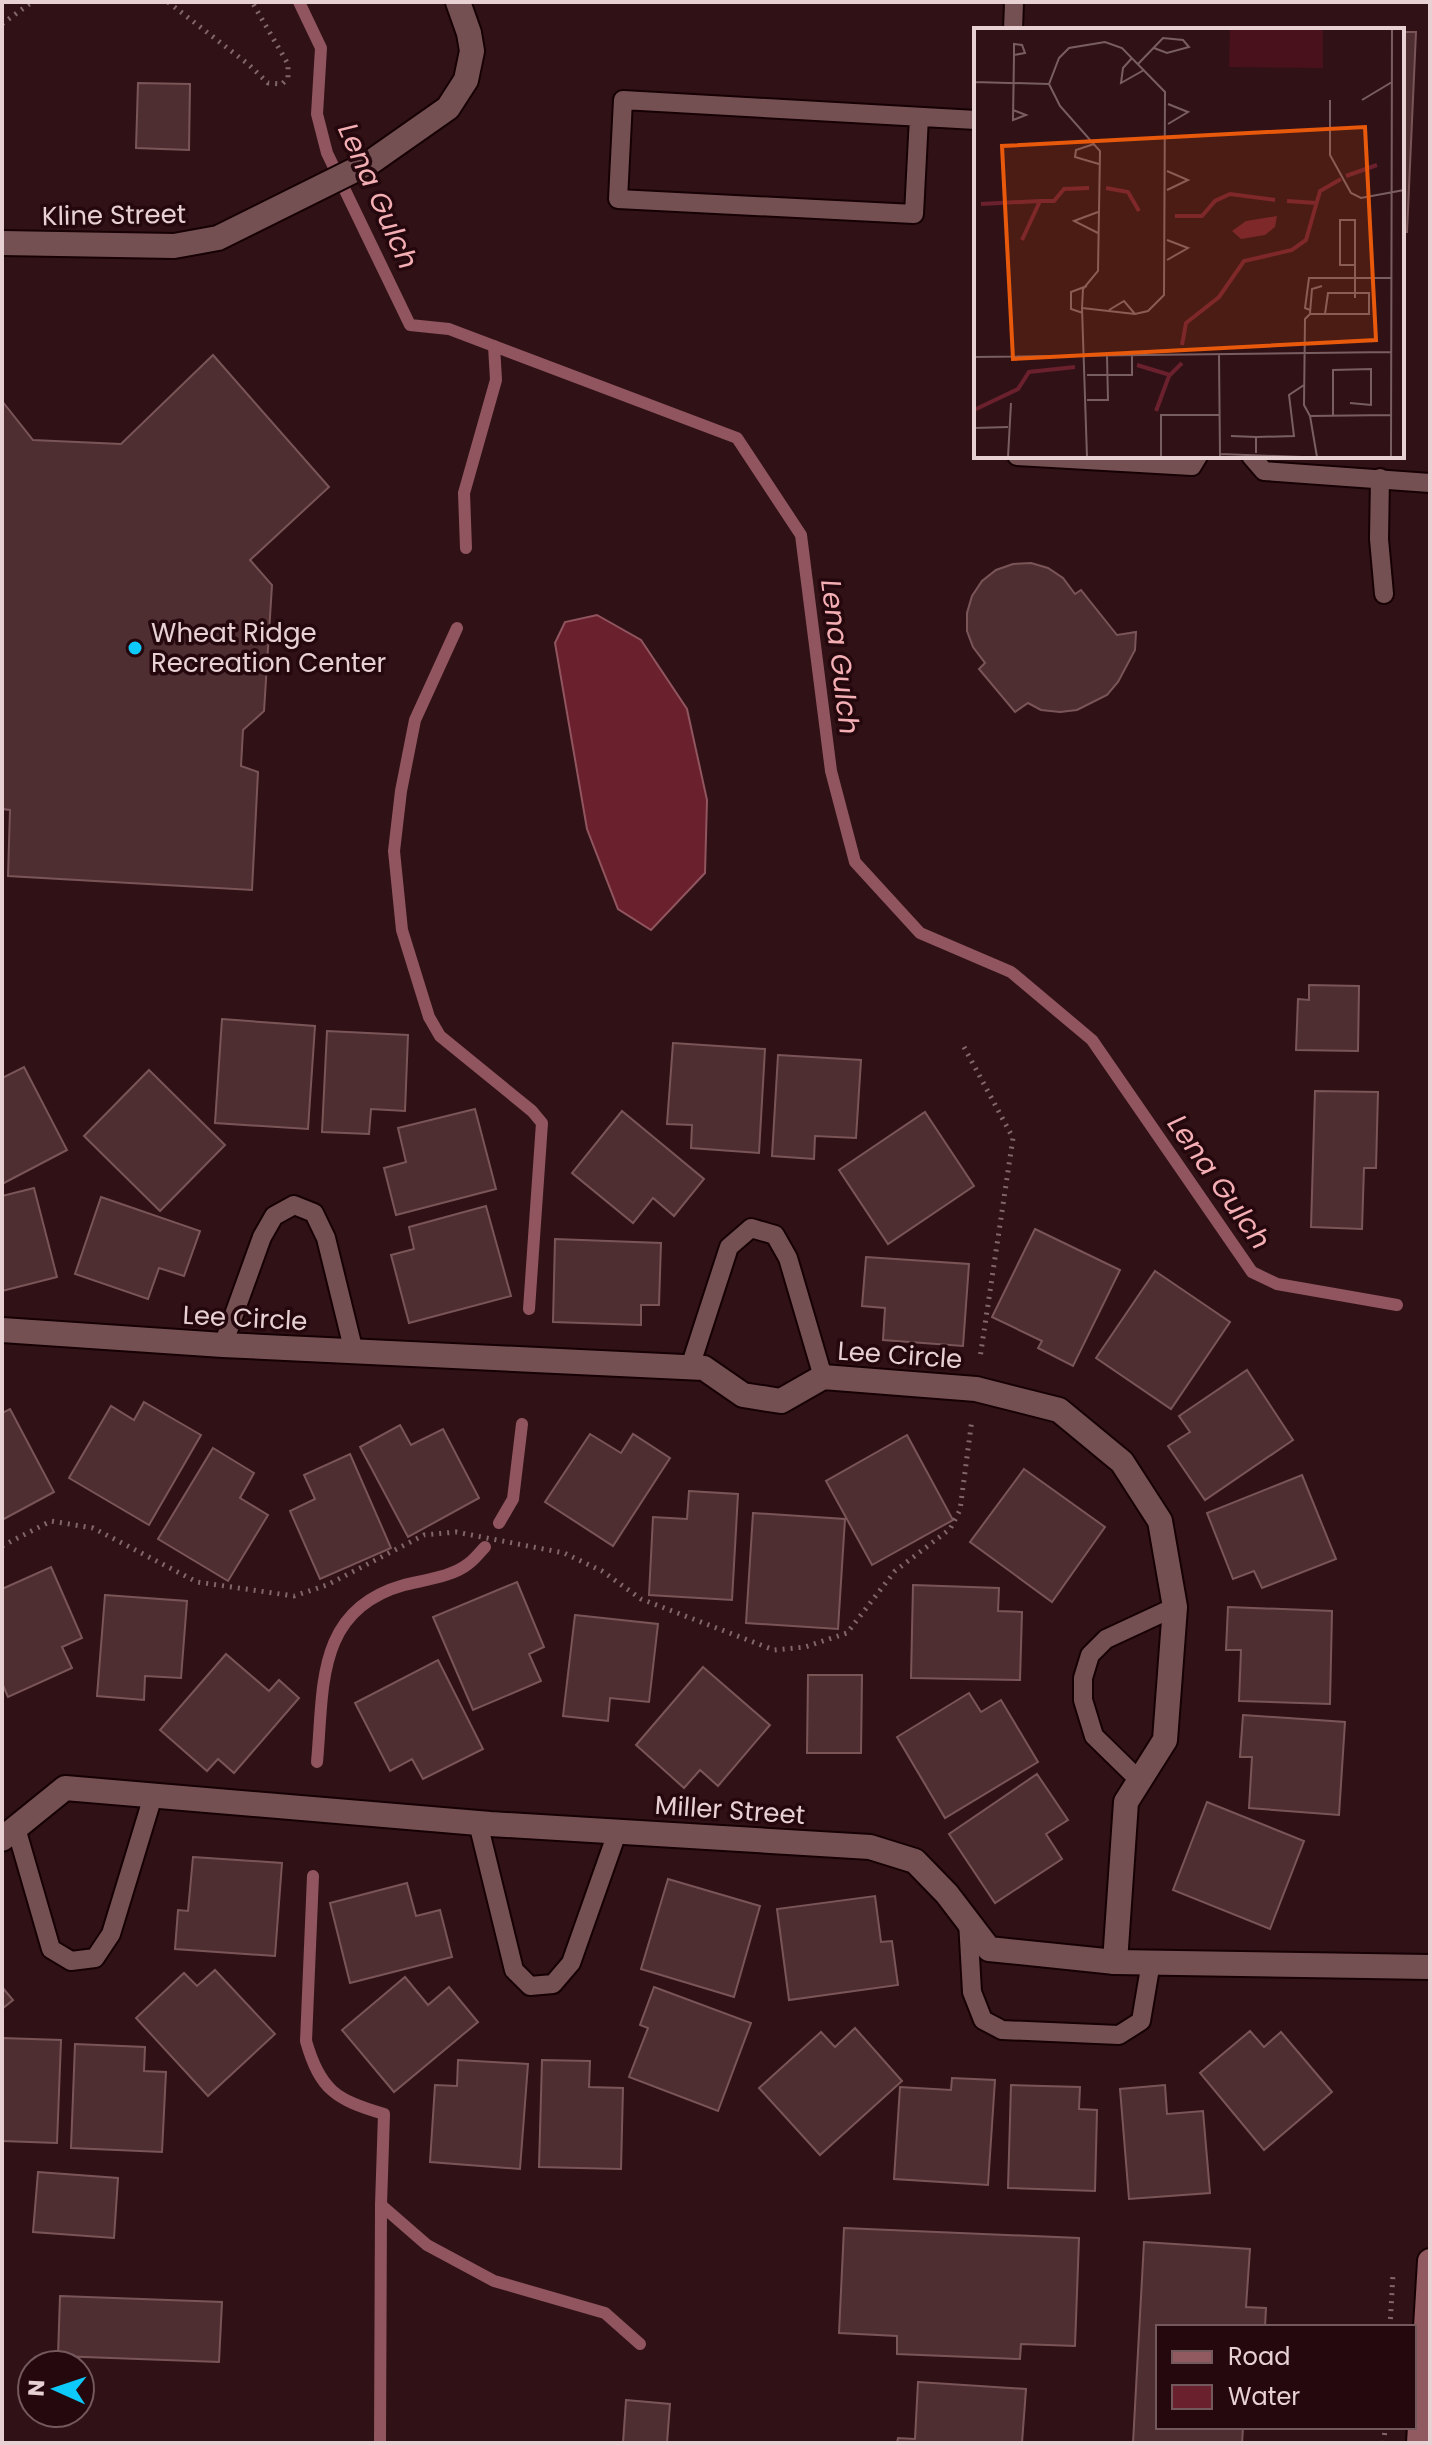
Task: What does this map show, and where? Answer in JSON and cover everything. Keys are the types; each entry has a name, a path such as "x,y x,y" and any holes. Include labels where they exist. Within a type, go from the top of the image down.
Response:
{"street":[{"name":"Kline Street","path":"2,243 174,246 218,238 371,162 434,119 448,108 457,95 472,51 458,2"},
{"name":"Lee Circle","path":"2,1330 223,1345 704,1368 743,1395 781,1401 823,1377 976,1389 1059,1410 1122,1462 1160,1521 1175,1607 1165,1740 1126,1802 1115,1962"},
{"name":"Miller Street","path":"9,1833 65,1788 478,1823 870,1847 915,1861 947,1894 989,1949 1115,1962 1430,1967"},
{"path":"1419,2443 1430,2261"}],"lane":[{"path":"1013,28 1014,2"},
{"path":"919,117 914,214 618,199 623,100 974,120"},
{"path":"1052,458 1192,466 1197,458"},
{"path":"1253,458 1264,471 1430,483"},
{"path":"1380,478 1379,539 1384,594"},
{"path":"223,1345 262,1237 274,1216 294,1205 314,1213 326,1238 354,1352"},
{"path":"690,1367 729,1247 751,1228 775,1235 788,1258 823,1377"},
{"path":"1140,1781 1094,1736 1083,1700 1083,1678 1090,1655 1106,1639 1175,1607"},
{"path":"9,1833 51,1949 71,1961 95,1958 111,1934 153,1796"},
{"path":"478,1823 514,1970 530,1986 553,1984 571,1963 618,1830"},
{"path":"968,1921 972,1992 983,2020 1002,2030 1119,2035 1141,2021 1151,1962"}],"path":[{"path":"2,24 32,2"},
{"path":"168,2 268,83 282,84 288,78 288,64 252,2"},
{"path":"2,1546 51,1521 93,1528 197,1582 294,1596 327,1585 424,1535 456,1532 564,1553 602,1571 641,1599 774,1650 805,1647 847,1633 895,1571 950,1529 960,1510 1013,1138 964,1047"},
{"path":"1390,2325 1393,2274"}],"water":[{"path":"597,615 641,640 687,709 707,800 705,873 651,930 618,909 587,829 555,643 565,622"}],"building":[{"path":"1404,32 1416,32 1407,232 1404,232"},
{"path":"138,83 190,84 189,150 136,148"},
{"name":"Wheat Ridge Recreation Center","path":"213,355 329,487 250,560 272,585 264,711 243,730 241,766 258,772 252,890 8,876 10,810 2,809 2,401 33,440 121,444"},
{"path":"1031,563 1048,568 1063,578 1075,594 1081,590 1117,635 1136,632 1135,650 1118,682 1107,695 1077,710 1041,710 1028,703 1015,712 979,669 985,663 973,647 967,631 967,613 972,596 982,581 996,570 1013,564"},
{"path":"1309,985 1359,986 1358,1051 1296,1050 1298,999 1309,1000"},
{"path":"222,1019 315,1026 308,1129 215,1123"},
{"path":"327,1031 408,1035 405,1111 371,1109 369,1134 322,1132"},
{"path":"673,1043 765,1049 759,1153 691,1148 692,1125 667,1124"},
{"path":"778,1055 861,1060 856,1138 815,1136 814,1159 772,1156"},
{"path":"24,1067 67,1150 2,1184 2,1078"},
{"path":"149,1070 225,1145 160,1211 84,1136"},
{"path":"1315,1091 1378,1092 1376,1168 1364,1168 1362,1229 1311,1227"},
{"path":"475,1109 496,1189 396,1215 384,1168 406,1162 398,1128"},
{"path":"622,1111 704,1179 674,1216 653,1198 633,1223 572,1173"},
{"path":"925,1112 974,1186 888,1244 839,1170"},
{"path":"34,1188 57,1277 2,1291 2,1196"},
{"path":"101,1197 200,1231 184,1276 159,1268 148,1299 75,1274"},
{"path":"486,1206 511,1296 409,1323 391,1255 414,1249 409,1227"},
{"path":"1035,1229 1120,1270 1073,1366 1038,1348 1042,1341 992,1317"},
{"path":"555,1239 661,1243 659,1305 641,1305 641,1325 553,1322"},
{"path":"866,1257 969,1264 963,1346 883,1340 885,1308 862,1306"},
{"path":"1155,1271 1230,1322 1171,1409 1096,1358"},
{"path":"1247,1370 1293,1440 1205,1500 1168,1446 1190,1432 1179,1416"},
{"path":"144,1402 201,1435 149,1525 69,1478 111,1406 134,1420"},
{"path":"10,1409 54,1492 2,1520 2,1413"},
{"path":"400,1425 411,1445 443,1429 479,1498 408,1537 360,1447"},
{"path":"590,1434 621,1453 633,1434 670,1458 613,1546 545,1502"},
{"path":"907,1435 953,1520 872,1565 826,1481"},
{"path":"213,1448 254,1473 240,1498 268,1515 228,1581 158,1539"},
{"path":"350,1454 391,1548 320,1579 290,1511 315,1499 304,1475"},
{"path":"1024,1469 1105,1527 1052,1602 970,1542"},
{"path":"1302,1475 1336,1559 1262,1588 1254,1571 1233,1579 1207,1513"},
{"path":"689,1491 738,1494 732,1600 649,1595 653,1517 687,1519"},
{"path":"753,1513 845,1519 838,1629 746,1623"},
{"path":"51,1567 82,1638 62,1647 72,1668 8,1697 2,1683 2,1589"},
{"path":"517,1582 544,1647 529,1654 541,1681 473,1710 433,1617"},
{"path":"913,1585 999,1588 998,1611 1022,1612 1020,1680 911,1678"},
{"path":"105,1595 187,1601 181,1678 145,1676 144,1700 97,1696"},
{"path":"1228,1607 1332,1611 1330,1704 1239,1701 1241,1650 1226,1650"},
{"path":"575,1615 658,1624 649,1702 610,1698 608,1721 563,1716"},
{"path":"226,1654 269,1691 279,1680 299,1698 234,1773 218,1759 207,1771 160,1730"},
{"path":"438,1660 483,1749 423,1779 412,1759 390,1771 355,1703"},
{"path":"703,1667 770,1725 718,1786 700,1770 684,1788 636,1745"},
{"path":"808,1675 862,1675 861,1753 807,1753"},
{"path":"969,1693 981,1712 1001,1700 1038,1762 945,1818 897,1737"},
{"path":"1243,1715 1345,1722 1339,1815 1249,1808 1252,1757 1240,1757"},
{"path":"1037,1774 1068,1820 1046,1834 1062,1859 995,1903 949,1834"},
{"path":"1207,1802 1304,1841 1270,1929 1173,1890"},
{"path":"193,1857 282,1863 275,1956 175,1949 178,1910 188,1911"},
{"path":"668,1879 760,1906 734,1997 641,1969"},
{"path":"407,1883 416,1916 440,1910 452,1957 350,1983 330,1903"},
{"path":"875,1896 881,1942 892,1941 898,1985 789,2000 777,1909"},
{"path":"215,1970 275,2034 208,2096 136,2018 184,1973 197,1986"},
{"path":"405,1977 428,2005 449,1987 478,2022 394,2092 342,2030"},
{"path":"2,1987 13,2000 2,2009"},
{"path":"654,1987 751,2023 718,2111 629,2077 648,2028 640,2025"},
{"path":"855,2028 902,2081 820,2155 759,2088 821,2032 835,2047"},
{"path":"1250,2031 1264,2047 1281,2032 1332,2092 1264,2150 1200,2073"},
{"path":"2,2038 61,2040 57,2143 2,2141"},
{"path":"75,2044 145,2047 144,2071 166,2072 162,2152 71,2148"},
{"path":"458,2060 528,2064 520,2169 430,2162 435,2085 457,2086"},
{"path":"542,2060 590,2061 589,2087 623,2088 621,2169 539,2167"},
{"path":"952,2078 995,2080 988,2185 894,2179 900,2087 951,2090"},
{"path":"1011,2085 1080,2087 1079,2109 1097,2110 1095,2191 1008,2188"},
{"path":"1165,2085 1167,2114 1203,2111 1210,2193 1129,2199 1120,2089"},
{"path":"38,2172 118,2178 114,2238 33,2232"},
{"path":"844,2228 1079,2238 1075,2346 1021,2344 1020,2359 897,2354 897,2336 839,2333"},
{"path":"1144,2242 1250,2249 1246,2307 1266,2308 1265,2325 1156,2325 1156,2429 1243,2429 1242,2443 1133,2443"},
{"path":"60,2296 222,2302 219,2362 96,2357 96,2349 58,2349"},
{"path":"918,2382 1026,2389 1022,2443 897,2443 898,2438 915,2439"},
{"path":"626,2400 670,2404 667,2443 623,2443"}],"waterway":[{"name":"Lena Gulch","path":"299,2 321,48 317,114 327,153 410,325 449,329 737,438 801,535 831,771 855,862 920,933 1011,972 1092,1040 1252,1272 1277,1284 1397,1305"},
{"path":"466,548 464,493 496,380 494,346"},
{"path":"457,628 415,720 401,791 394,851 402,930 429,1017 440,1036 532,1111 542,1123 529,1309"},
{"path":"499,1523 513,1499 522,1424"},
{"path":"317,1762 324,1680 339,1632 354,1613 375,1597 404,1585 446,1575 461,1568 485,1547"},
{"path":"313,1876 306,2041 317,2071 332,2091 354,2104 384,2114 381,2205 427,2245 494,2281 605,2313 640,2344"},
{"path":"380,2443 381,2205"}],"place":[{"name":"Wheat Ridge Recreation Center","path":"135,648"}]}
